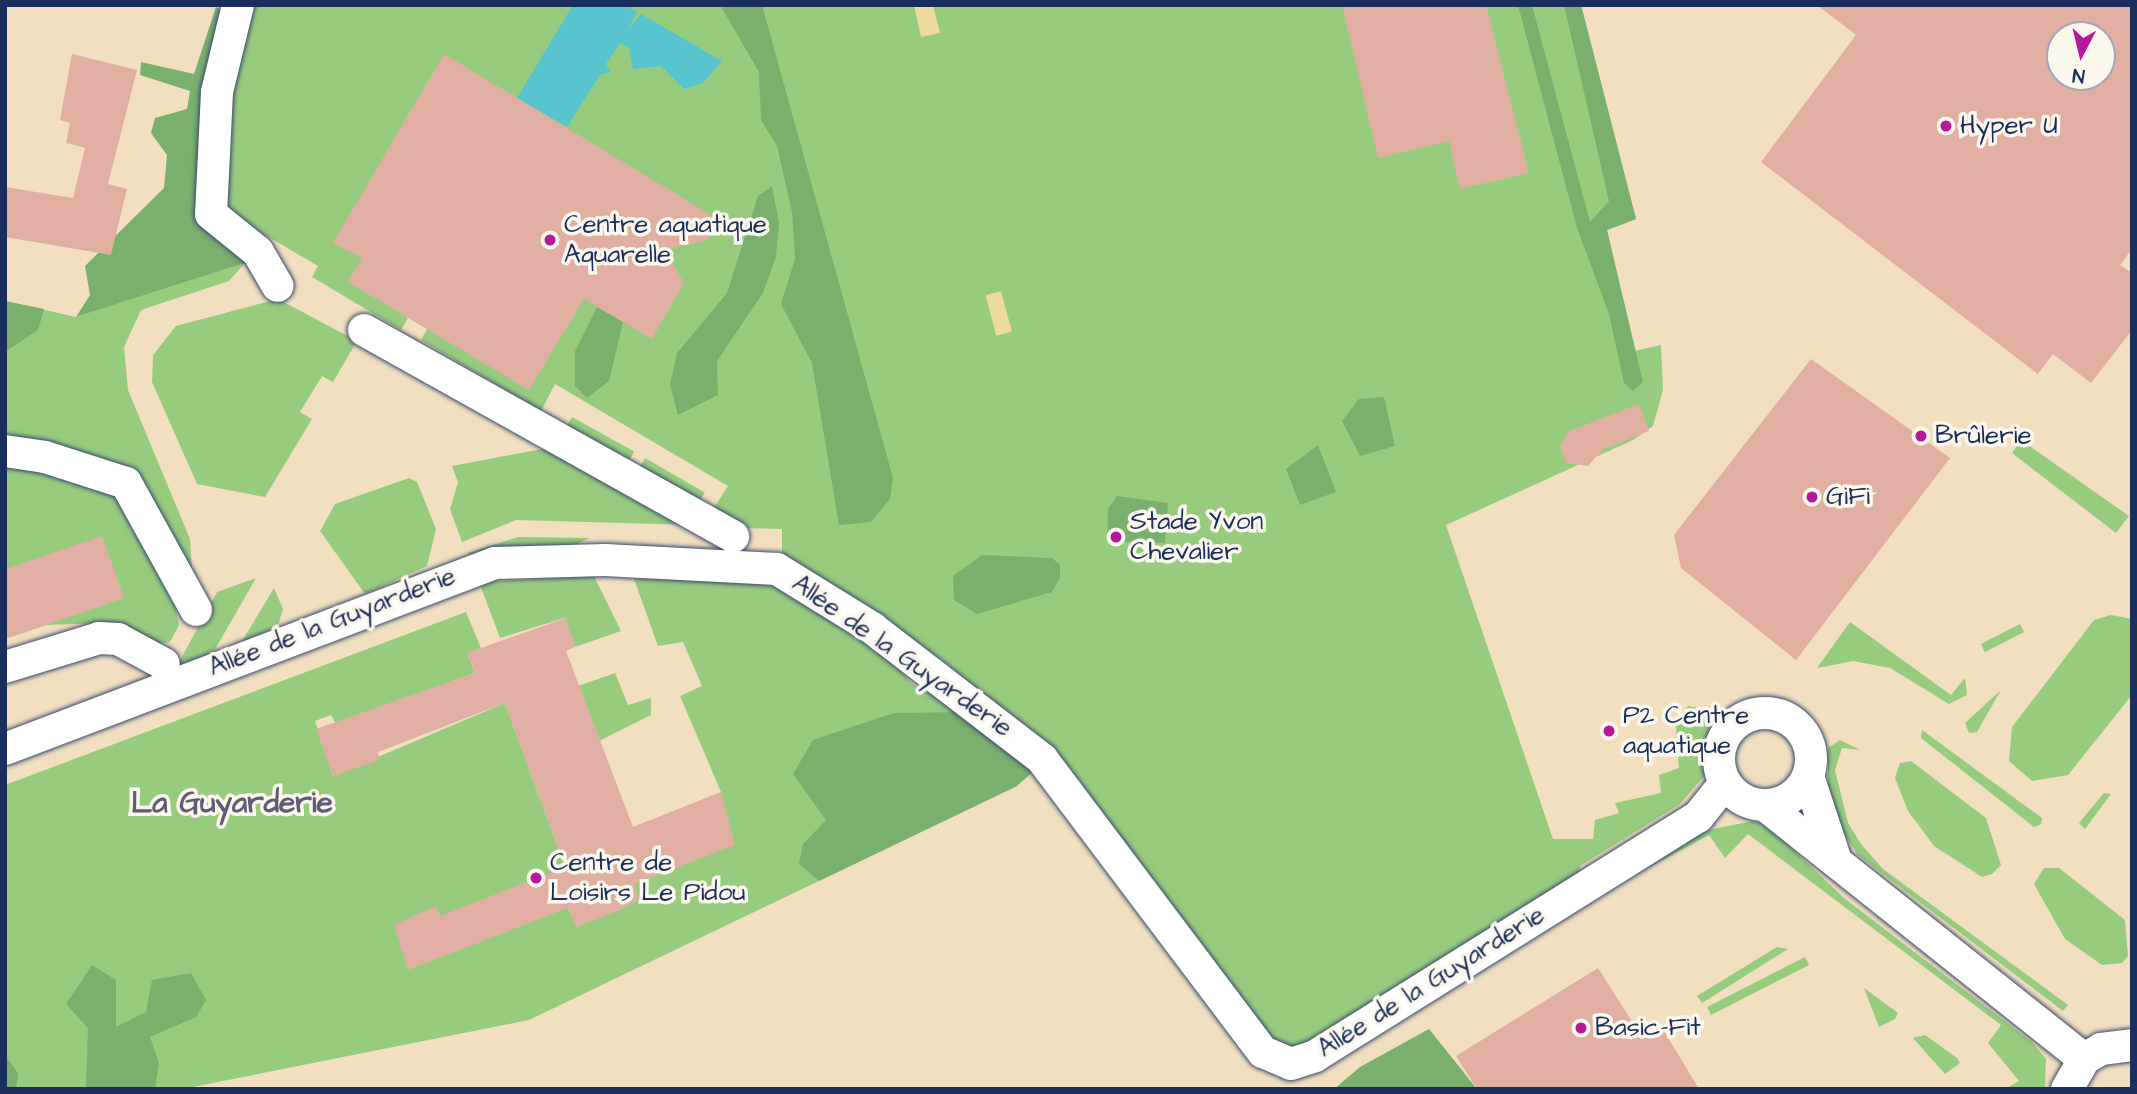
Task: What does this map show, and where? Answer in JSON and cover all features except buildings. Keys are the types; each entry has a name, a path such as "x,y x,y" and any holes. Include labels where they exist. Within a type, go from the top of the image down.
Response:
{"street":[{"path":"239,5 217,92 211,214 258,252 278,286"},
{"path":"365,330 733,536"},
{"path":"5,451 45,457 126,483 196,610"},
{"name":"Allée de la Guyarderie","path":"5,749 316,628 495,564 679,561 746,565 796,577 994,717 1042,759 1263,1052 1280,1062 1315,1056 1698,817 1745,796"},
{"path":"5,667 99,638 118,639 164,664"},
{"path":"1836,861 1808,776 1811,750 1798,725 1758,713 1732,726 1723,738 1745,796 1836,861 2084,1059"},
{"path":"1745,796 1791,797 1808,776"},
{"path":"2067,1089 2084,1059 2101,1049 2132,1045"}],"green space":[{"name":"Stade Yvon Chevalier","path":"253,5 1581,5 1636,219 1607,230 1634,351 1661,345 1663,390 1653,426 1633,440 1446,525 1553,839 1593,839 1595,820 1619,813 1615,803 1661,793 1659,775 1679,768 1676,726 1688,706 1710,710 1720,724 1705,775 1680,804 1580,866 1578,881 1291,1054 1268,1043 1076,776 941,659 782,557 782,529 740,528 712,511 728,486 555,384 541,411 421,340 427,329 401,313 408,318 401,330 312,277 318,266 228,213 222,140"},
{"path":"720,5 762,5 893,478 890,499 871,522 839,525 812,363 781,304 795,259 792,212 777,146 761,120 759,72"},
{"path":"1518,5 1532,5 1590,222 1609,201 1564,5 1581,5 1636,219 1607,230 1643,382 1633,391 1624,383 1609,314 1577,228"},
{"path":"216,7 228,15 199,168 245,263 76,317 90,295 85,266 164,188 167,155 151,133 155,118 187,109 190,91 140,75 141,62 194,74"},
{"path":"772,186 779,223 776,257 763,293 717,361 718,395 678,415 670,385 677,353 727,293 758,196"},
{"path":"245,263 229,281 141,310 124,347 128,390 190,539 192,573 129,478 97,456 5,443 5,301 76,317"},
{"path":"278,299 357,341 333,382 322,376 300,412 312,419 265,497 197,484 152,382 153,355 176,326"},
{"path":"5,301 44,309 38,330 5,352"},
{"path":"597,307 623,322 609,381 587,398 575,386 575,351"},
{"path":"1384,397 1395,446 1360,456 1342,421 1359,399"},
{"path":"572,417 634,451 628,463 566,428"},
{"path":"2021,440 2129,516 2116,533 2012,453"},
{"path":"563,445 696,525 516,520 462,542 450,509 458,482 452,466"},
{"path":"1318,445 1336,492 1300,505 1286,469"},
{"path":"645,458 705,492 699,503 639,468"},
{"path":"5,459 120,496 175,606 179,625 170,642 156,644 129,627 105,623 46,625 5,639"},
{"path":"409,478 417,482 436,529 427,566 365,594 320,531 335,504"},
{"path":"1117,496 1168,503 1165,543 1107,541 1108,509"},
{"path":"518,537 590,538 555,554 470,561 468,553"},
{"path":"982,555 1052,558 1060,565 1060,578 1052,592 977,614 954,600 953,576"},
{"path":"594,576 621,631 575,647 565,618 500,638 479,582"},
{"path":"256,578 213,653 177,666 217,592"},
{"path":"634,579 782,579 879,645 912,684 997,729 1017,786 529,1020 183,1089 5,1089 5,785 466,612 481,648 467,653 475,673 335,723 331,715 315,721 333,776 505,703 565,867 576,927 638,900 634,884 721,792 680,696 702,686 683,642 658,646"},
{"path":"274,588 283,609 278,626 241,643"},
{"path":"2111,615 2132,619 2132,695 2068,775 2032,781 2009,761 2012,727 2094,620"},
{"path":"1850,622 1951,695 1965,678 1967,695 1949,704 1890,668 1853,661 1817,668"},
{"path":"2020,624 2024,632 1985,652 1981,644"},
{"path":"615,673 628,705 651,698 651,715 599,741 578,686"},
{"path":"2001,690 1977,732 1969,733 1965,723"},
{"path":"964,712 1037,768 1017,786 819,881 799,864 803,844 826,820 793,774 813,740 894,713"},
{"path":"1922,730 2042,818 2041,824 2034,827 1921,738"},
{"path":"1840,740 1860,750 1842,748 1835,770 1848,823 1861,844 1883,869 2068,1005 2063,1011 1858,855 1838,825 1828,791 1828,748"},
{"path":"1911,761 1986,818 2001,865 1992,874 1982,877 1934,846 1908,811 1895,778 1900,763"},
{"path":"2104,793 2111,794 2085,829 2079,823"},
{"path":"1753,821 1768,826 1844,898 2032,1042 2046,1059 2045,1089 2005,1089 2019,1081 1988,1043 2001,1025 1748,834 1725,858 1709,835 1620,883 1703,831"},
{"path":"2044,868 2059,868 2125,920 2128,956 2122,963 2102,965 2065,939 2034,884"},
{"path":"1777,947 1788,949 1702,1003 1697,996"},
{"path":"1805,957 1809,965 1711,1015 1707,1007"},
{"path":"92,965 116,980 116,1027 146,1012 152,980 191,973 206,1000 196,1017 150,1037 159,1063 155,1089 86,1089 88,1028 66,1004"},
{"path":"1864,988 1898,1013 1895,1019 1879,1027"},
{"path":"1429,1029 1477,1089 1334,1089 1360,1067"},
{"path":"1925,1035 1960,1063 1945,1074 1913,1038"},
{"path":"5,1055 18,1073 16,1089 5,1089"}],"sand":[{"path":"914,5 933,5 940,33 921,37"},
{"path":"1001,291 1012,332 996,336 986,295"}],"water":[{"path":"573,5 626,5 637,12 628,29 641,14 722,61 703,83 684,89 661,66 633,69 629,48 620,43 606,64 611,72 600,75 567,127 517,98"}],"place":[{"name":"Hyper U","path":"1946,126"},
{"name":"Centre aquatique Aquarelle","path":"550,240"},
{"name":"Brûlerie","path":"1921,436"},
{"name":"GiFi","path":"1812,497"},
{"name":"Stade Yvon Chevalier","path":"1116,537"},
{"name":"P2 Centre aquatique","path":"1609,731"},
{"name":"Centre de Loisirs Le Pidou","path":"536,878"},
{"name":"Basic-Fit","path":"1581,1028"}],"district":[{"name":"La Guyarderie","path":"232,803"}]}
